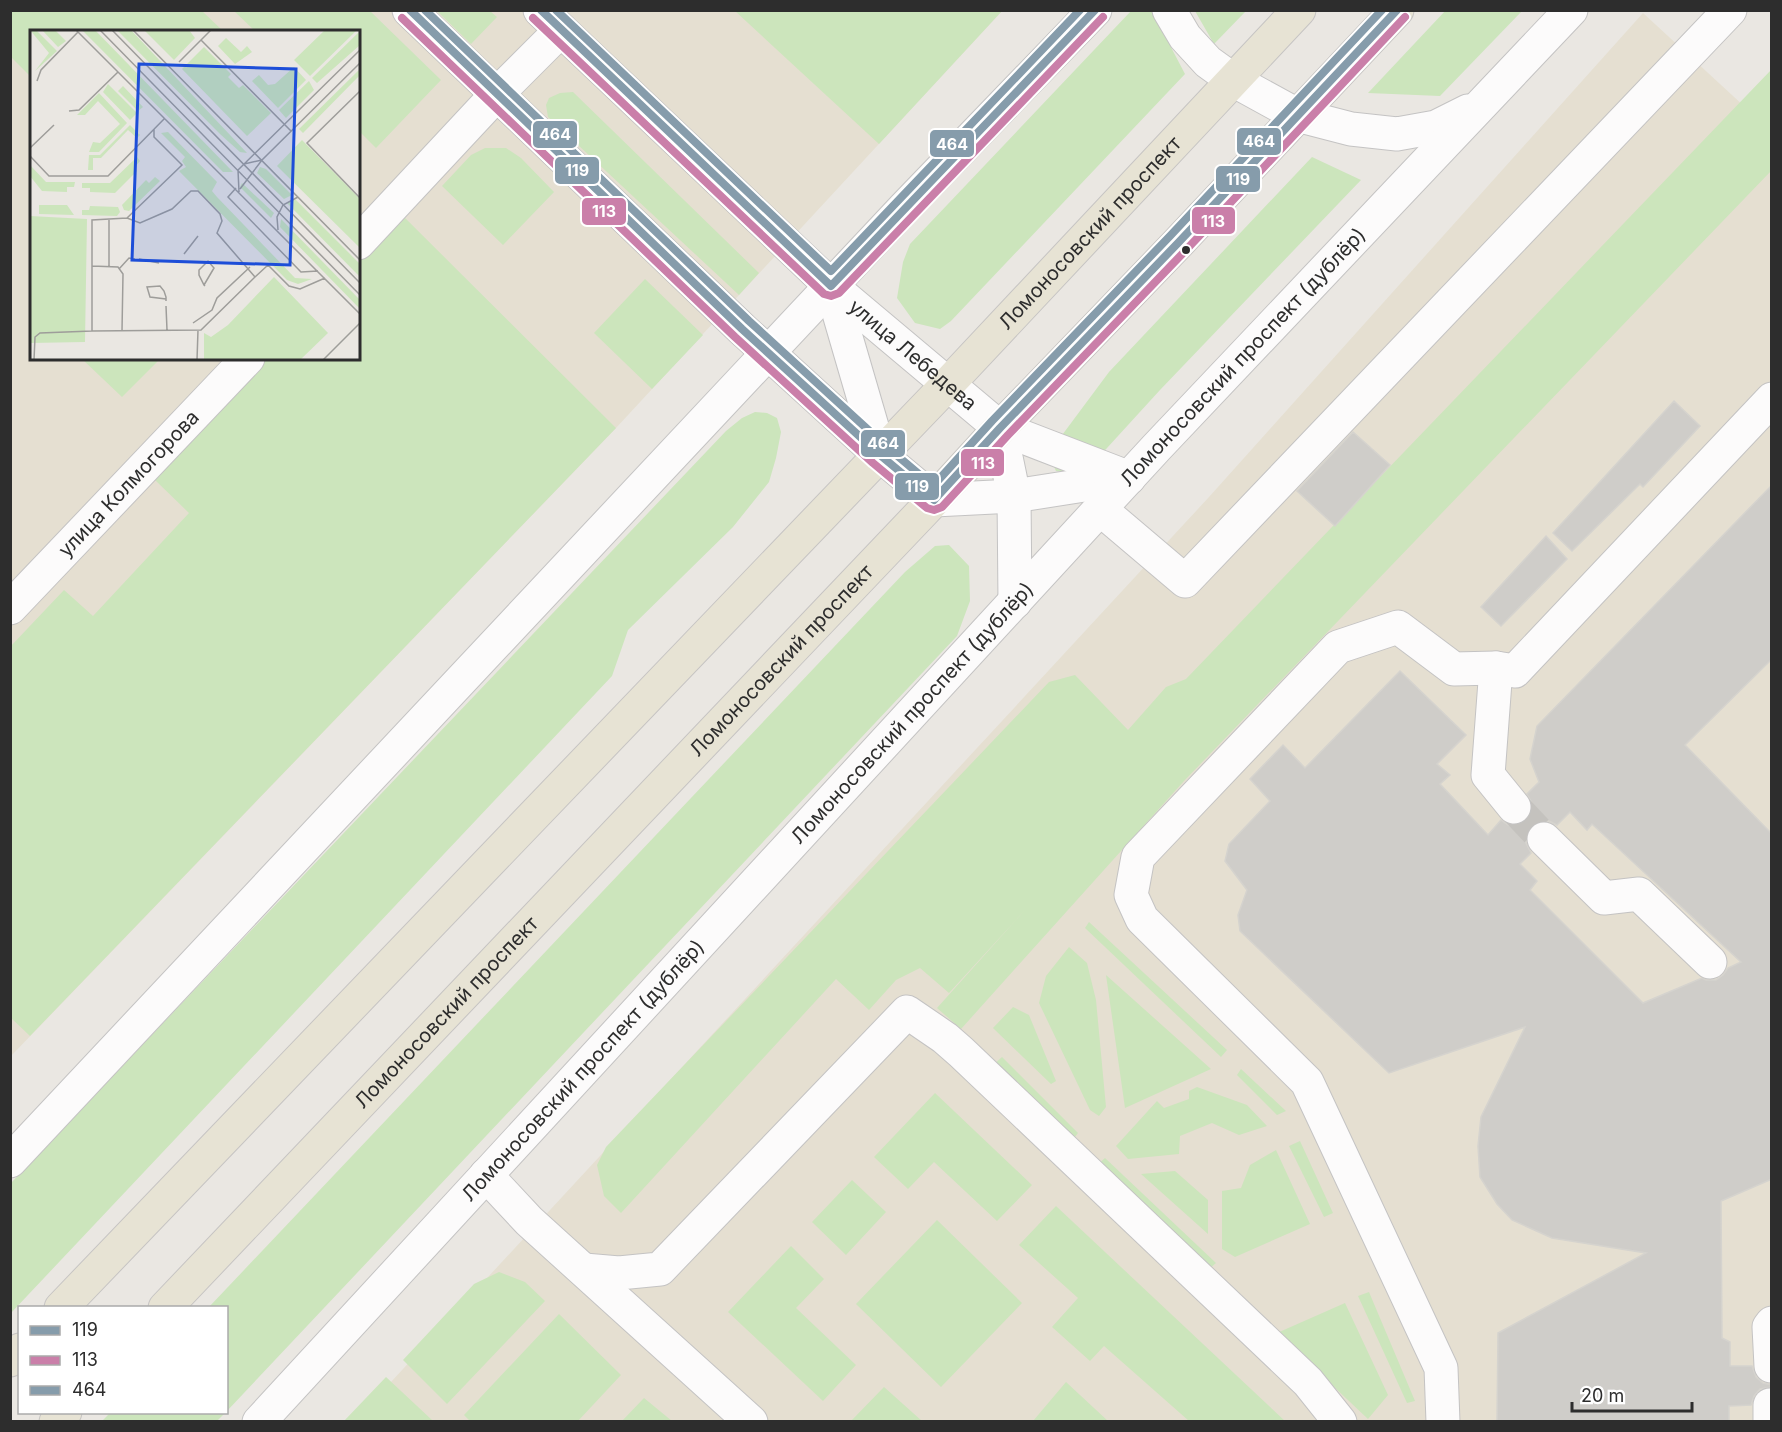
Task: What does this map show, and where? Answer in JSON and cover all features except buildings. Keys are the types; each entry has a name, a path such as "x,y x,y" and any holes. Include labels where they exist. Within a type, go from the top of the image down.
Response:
{"main road":[{"name":"Ломоносовский проспект","path":"63,1306 948,384 1299,10"},
{"name":"Ломоносовский проспект","path":"167,1306 1178,243 1396,10"}],"street":[{"path":"409,10 768,353 880,455 934,500 1014,496 1128,478"},
{"path":"10,1161 904,208 1095,10"},
{"path":"1169,10 1185,37 1208,62 1233,80 1298,115 1351,129 1397,134 1436,127 1480,105"},
{"name":"Ломоносовский проспект (дублёр)","path":"259,1422 1100,508 1571,10"},
{"path":"1100,508 1185,581 1730,10"},
{"path":"360,241 497,94 551,20"},
{"name":"улица Лебедева","path":"551,20 831,286 1000,428 1128,478"},
{"path":"831,286 880,455"},
{"name":"улица Колмогорова","path":"10,608 246,360"},
{"path":"1443,1422 1441,1368 1307,1082 1142,919 1131,895 1138,857 1338,647 1398,627 1454,669 1496,668 1515,671 1772,399"},
{"path":"1000,428 1014,496 1015,602"},
{"path":"1496,668 1488,775 1514,807"},
{"path":"1544,839 1604,898 1639,894 1710,962"},
{"path":"584,1270 619,1273 660,1269 907,1012 961,1052 1308,1383 1340,1422"},
{"path":"486,1175 529,1221 751,1422"},
{"path":"1771,1366 1769,1327 1772,1323"}],"shaded area":[{"path":"11,11 1002,11 616,428 11,1056"},
{"path":"1643,13 1771,131 1771,1421 354,1422 1209,497"}],"green space":[{"path":"1446,10 1522,11 1440,96 1368,93"},
{"path":"10,11 202,11 222,30 30,30 30,76 11,57"},
{"path":"234,11 370,11 441,80 376,148 360,132 360,30 254,30"},
{"path":"437,11 490,11 497,17 471,44"},
{"path":"735,11 1002,11 879,144"},
{"path":"1131,11 1152,11 1185,74 951,321 940,329 915,323 897,298 903,262 910,244"},
{"path":"1195,11 1246,11 1214,44"},
{"path":"1771,70 1771,171 1184,781 961,1029 937,1008 1025,910 949,993 920,968 896,980 869,1010 836,979 621,1213 604,1196 597,1165 606,1147 1049,682 1075,675 1128,730 1166,687 1186,679"},
{"path":"573,92 759,273 739,295 548,117 546,105 549,98 560,93"},
{"path":"485,148 506,148 521,158 554,192 503,245 442,186 471,155"},
{"path":"1312,157 1361,180 1160,390 1086,471 1071,473 1056,471 1048,454 1109,372"},
{"path":"401,214 616,428 30,1036 10,1017 10,647 64,590 93,616 189,513 155,480 266,360 360,360 360,259"},
{"path":"645,279 703,335 652,389 594,333"},
{"path":"83,360 159,360 122,397"},
{"path":"755,412 767,413 777,418 781,432 769,482 733,527 628,630 612,676 11,1313 11,1183 726,431 742,418"},
{"path":"949,545 969,566 970,601 957,636 228,1410 228,1306 210,1306 905,572 935,546"},
{"path":"1089,922 1227,1050 1221,1057 1085,928"},
{"path":"1069,947 1087,963 1096,1000 1106,1107 1099,1116 1090,1110 1039,1003 1046,976"},
{"path":"1106,975 1211,1069 1125,1108"},
{"path":"1013,1007 1029,1015 1056,1081 1051,1084 993,1028"},
{"path":"1002,1057 1078,1133 1071,1142 992,1066"},
{"path":"1241,1069 1286,1111 1277,1115 1237,1075"},
{"path":"1197,1087 1247,1105 1267,1126 1239,1135 1212,1123 1180,1136 1179,1154 1128,1159 1116,1146 1157,1101 1164,1108 1189,1099 1189,1091"},
{"path":"935,1093 1032,1185 997,1221 934,1162 908,1189 874,1157"},
{"path":"1300,1141 1333,1213 1324,1217 1289,1146"},
{"path":"1276,1150 1310,1224 1235,1257 1222,1249 1222,1191 1241,1188 1250,1165"},
{"path":"1105,1158 1216,1263 1209,1269 1097,1165"},
{"path":"1175,1171 1208,1200 1208,1234 1141,1174"},
{"path":"852,1180 886,1212 846,1255 812,1222"},
{"path":"1056,1206 1285,1421 1189,1421 1104,1346 1090,1361 1052,1327 1078,1298 1019,1245"},
{"path":"937,1220 1022,1303 941,1387 856,1304"},
{"path":"791,1246 824,1279 796,1308 856,1365 823,1401 728,1312"},
{"path":"499,1272 525,1282 545,1301 447,1404 403,1360 474,1284"},
{"path":"1369,1292 1415,1401 1407,1403 1358,1296"},
{"path":"1345,1303 1388,1395 1368,1419 1277,1333"},
{"path":"559,1314 621,1375 578,1421 470,1421 464,1415"},
{"path":"386,1377 432,1420 344,1421"},
{"path":"1066,1382 1108,1421 1033,1421"},
{"path":"884,1387 922,1421 851,1421"},
{"path":"644,1398 672,1421 622,1421"},
{"path":"109,1414 224,1414 217,1421 102,1421"}],"tunnel":[{"path":"1514,807 1544,839"}],"transit line":[{"name":"119","path":"410,10 742,329 880,455 934,500 1397,10"},
{"name":"464","path":"425,10 749,321 933,486 1382,10"},
{"name":"119","path":"541,10 831,286 1095,10"},
{"name":"464","path":"556,10 831,271 1080,10"},
{"name":"113","path":"533,18 824,294 831,296 839,293 1103,17"},
{"name":"113","path":"402,18 735,337 873,463 927,508 934,510 942,507 1405,17"}]}
